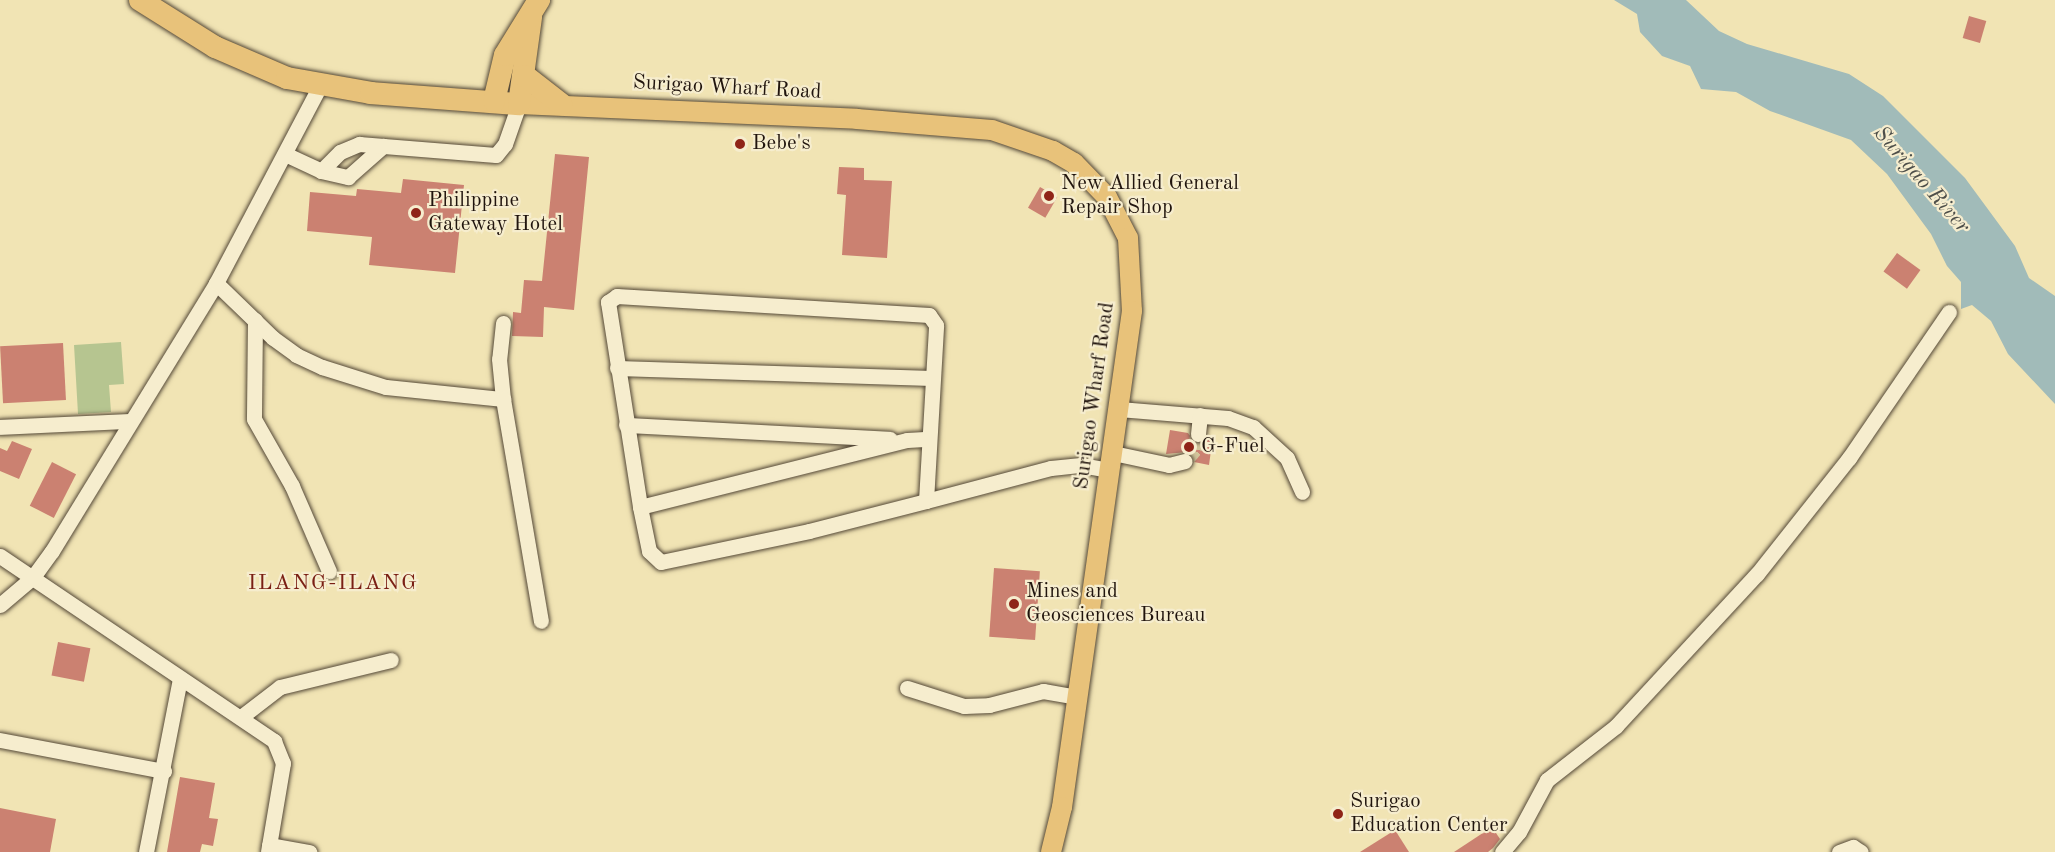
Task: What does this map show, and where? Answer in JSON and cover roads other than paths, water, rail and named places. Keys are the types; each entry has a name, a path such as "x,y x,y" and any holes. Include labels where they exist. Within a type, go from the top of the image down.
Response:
{"highway":[{"path":"140,0 183,29 250,65 320,86 519,104 535,9"},
{"path":"494,101 499,72 505,55 535,9"},
{"path":"453,99 499,72"},
{"path":"525,76 561,104"}],"main road":[{"name":"Surigao Wharf Road","path":"519,104 561,104 951,125 992,130 1053,151 1092,179 1120,217 1128,238 1132,311 1062,807 1051,852"}],"street":[{"path":"0,605 33,577 216,283 320,86"},
{"path":"321,171 353,145 496,155 505,144 519,104"},
{"path":"285,154 321,171 348,177 383,146"},
{"path":"216,283 296,355 356,380 386,387 503,399"},
{"path":"926,501 936,325 926,314 617,296 607,306 649,551 656,560 667,563 926,501 1051,468 1111,461 1169,465 1185,461"},
{"path":"1502,852 1519,832 1554,773 1616,726 1757,574 1849,458 1949,312"},
{"path":"255,320 254,418 292,486 329,571"},
{"path":"503,323 499,359 503,399 541,621"},
{"path":"617,368 932,378"},
{"path":"1119,409 1228,418 1253,428 1287,458 1302,492"},
{"path":"1197,434 1200,415"},
{"path":"0,428 128,421"},
{"path":"626,425 907,440 929,439"},
{"path":"640,507 907,440"},
{"path":"0,556 265,733 281,751 283,763 269,849 309,852"},
{"path":"241,717 280,687 391,660"},
{"path":"146,852 164,771 180,678"},
{"path":"907,687 964,706 989,705 1043,691 1076,697"},
{"path":"0,740 164,771"},
{"path":"1843,850 1861,852"}],"water":[{"name":"Surigao River","path":"1614,0 1686,0 1719,31 1747,44 1849,74 1883,96 1965,178 2015,246 2029,278 2055,296 2055,404 2008,354 1991,321 1972,305 1961,309 1961,282 1947,266 1931,234 1887,174 1851,140 1770,111 1736,92 1701,89 1690,66 1662,56 1640,32 1637,14"}],"tunnel":[{"path":"1185,461 1195,449 1198,434"}],"place":[{"name":"Bebe's","path":"740,144"},
{"name":"New Allied General Repair Shop","path":"1049,196"},
{"name":"Philippine Gateway Hotel","path":"416,213"},
{"name":"G-Fuel","path":"1189,447"},
{"name":"Mines and Geosciences Bureau","path":"1014,604"},
{"name":"Surigao Education Center","path":"1338,814"}],"district":[{"name":"ILANG-ILANG","path":"333,584"}]}
